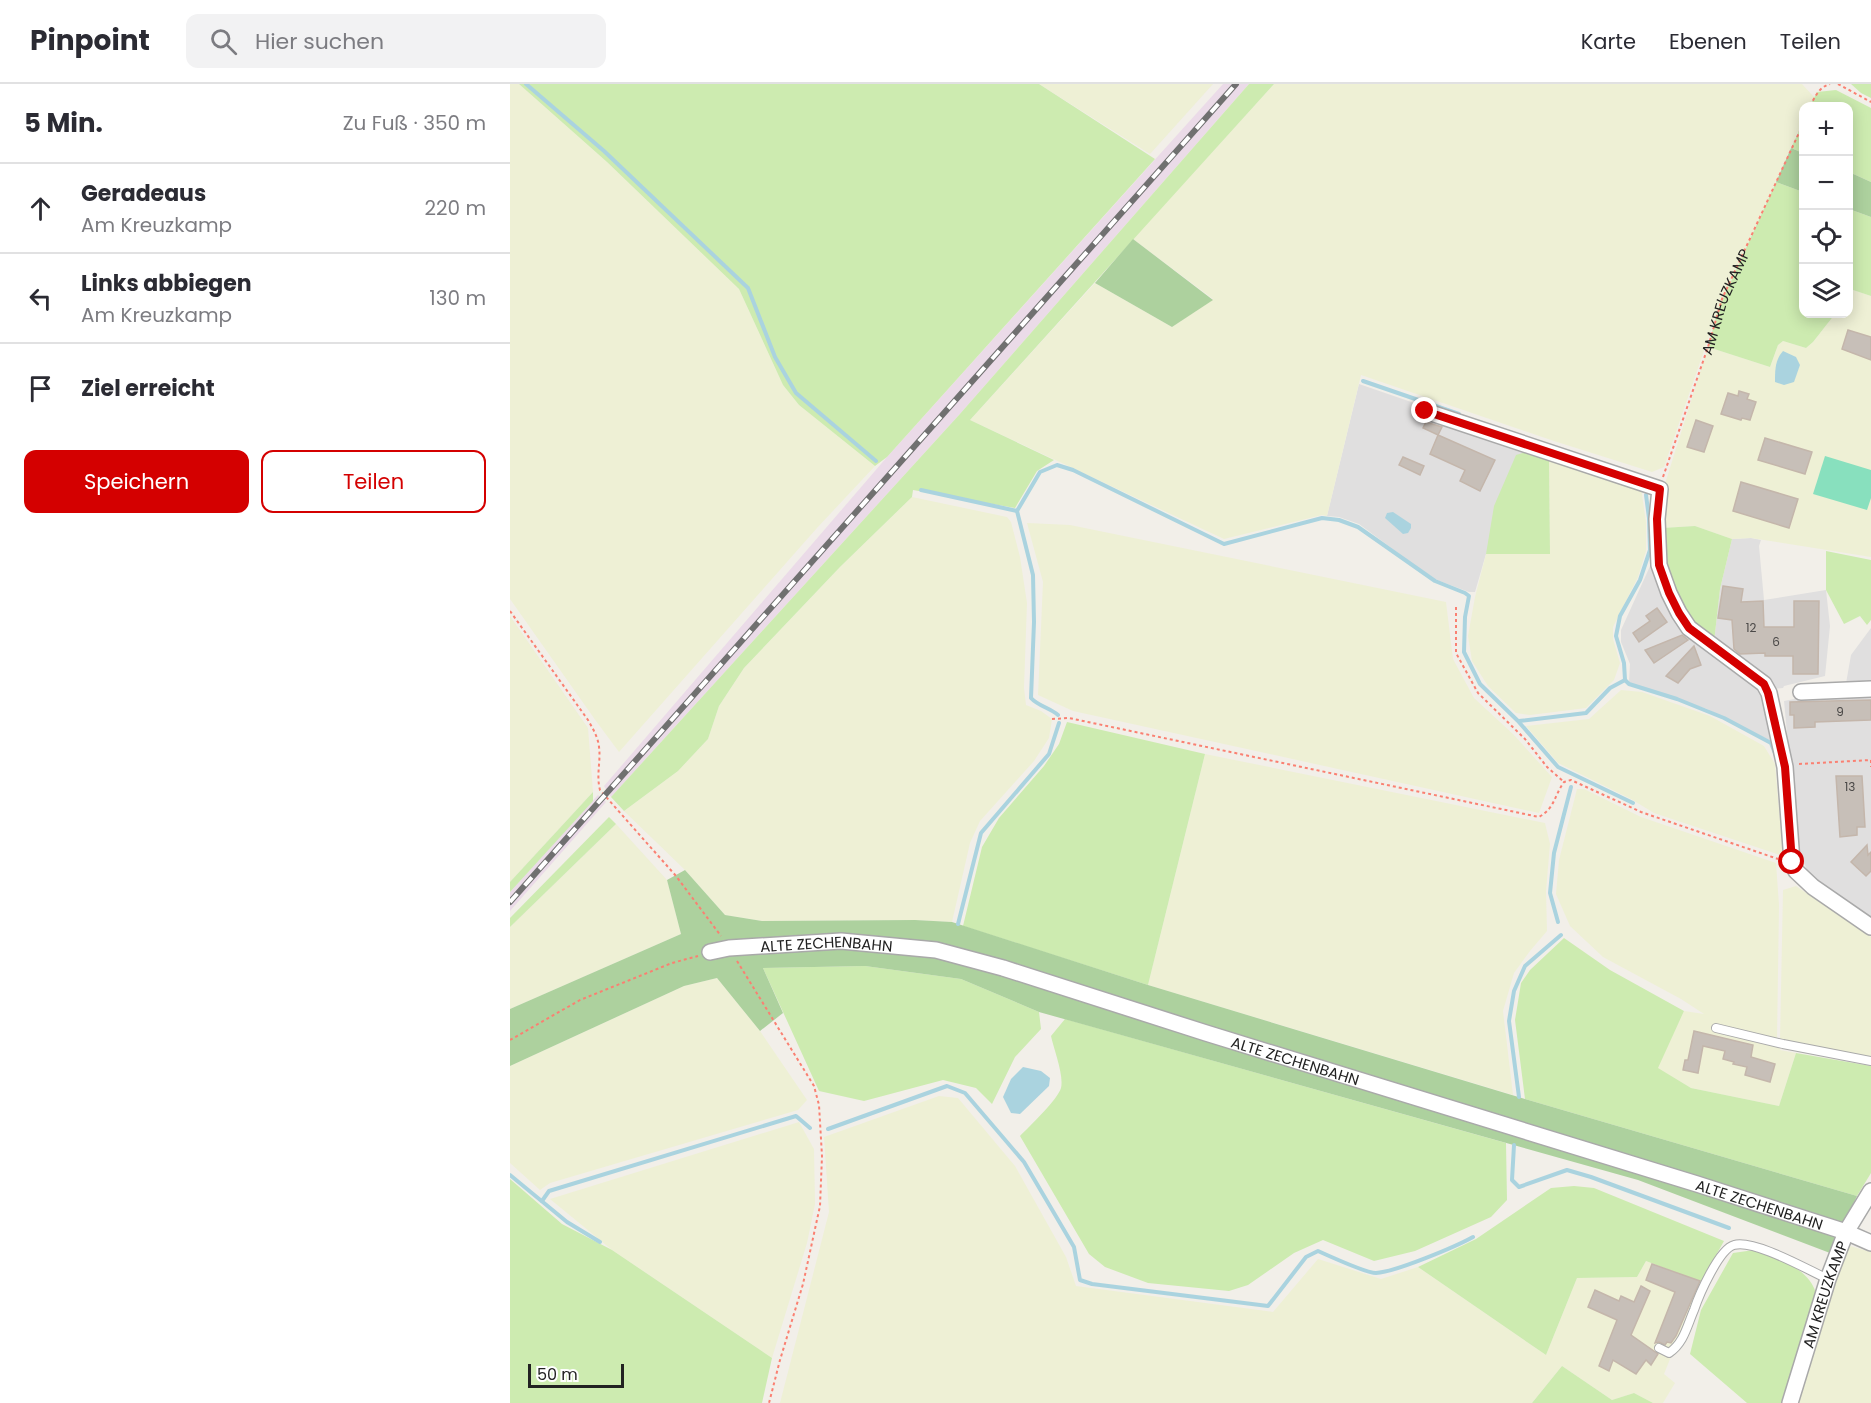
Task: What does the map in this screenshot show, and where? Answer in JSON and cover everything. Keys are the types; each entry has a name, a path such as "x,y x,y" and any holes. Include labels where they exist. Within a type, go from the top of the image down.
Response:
{"street":[{"path":"1425,411 1660,489 1657,519 1659,565 1669,593 1689,628 1764,684 1768,693 1785,765 1792,862 1796,871 1813,886 1871,927"},
{"path":"1801,692 1871,689"},
{"name":"ALTE ZECHENBAHN","path":"710,952 729,948 841,941 947,953 1013,971 1217,1037 1697,1184 1846,1232 1871,1243"},
{"name":"AM KREUZKAMP","path":"1790,1403 1828,1279 1846,1232 1871,1191"}],"lane":[{"path":"1716,1028 1871,1061"},
{"path":"1659,1348 1669,1353 1677,1347 1722,1254 1734,1245 1764,1249 1828,1279"}],"path":[{"path":"1812,102 1817,92 1825,84 1830,84"},
{"path":"1838,84 1871,102"},
{"name":"AM KREUZKAMP","path":"1660,489 1722,299 1799,131"},
{"path":"1456,607 1456,653 1465,672 1478,693 1525,739 1547,767 1564,782"},
{"path":"510,611 596,734 599,747 600,790 676,876 729,948 814,1086 819,1105 822,1156 820,1206 803,1284 780,1360 770,1403"},
{"path":"1052,719 1069,718 1539,817 1548,812 1564,782 1570,780 1641,812 1782,861 1792,862"},
{"path":"1785,765 1871,760 1871,767"},
{"path":"510,1040 580,1000 672,963 710,952"}],"shaded area":[{"path":"1223,84 1249,84 959,415 611,797 604,786 887,457"},
{"path":"1359,384 1551,450 1486,554 1475,592 1469,592 1437,580 1359,524 1339,517 1327,516"},
{"path":"1732,539 1761,540 1759,546 1764,600 1826,590 1830,626 1825,676 1783,688 1759,690 1763,695 1773,742 1707,709 1629,683 1630,664 1621,642 1621,630 1651,564 1678,618 1714,642 1720,589"},
{"path":"1871,628 1871,919 1845,903 1809,874 1798,850 1784,701 1845,689 1851,655"},
{"path":"598,795 606,802 510,911 510,892"}],"green space":[{"path":"510,84 519,84 607,162 739,289 783,385 799,405 875,466 817,528 619,752 510,599"},
{"path":"519,84 1039,84 1155,159 887,457 875,466 799,405 783,385 739,289 607,162"},
{"path":"1039,84 1213,84 1150,154"},
{"path":"1249,84 1274,84 970,420 1054,460 1037,471 1015,508 913,490 912,497 840,567 744,668 719,706 708,739 678,771 624,811 611,797 959,415"},
{"path":"1274,84 1802,84 1814,97 1811,102 1799,102 1799,129 1718,310 1664,467 1652,472 1361,375 1327,516 1322,515 1224,539 970,420 1095,283 1172,327 1213,299 1133,239"},
{"path":"1851,84 1871,84 1871,98 1861,93"},
{"path":"1836,90 1871,108 1871,182 1853,174 1853,102 1812,102 1817,92"},
{"path":"1799,131 1799,151 1791,148"},
{"path":"1791,148 1799,151 1799,191 1776,182"},
{"path":"1853,174 1871,182 1871,217 1853,210"},
{"path":"1776,182 1799,191 1799,318 1832,318 1806,348 1783,341 1778,345 1770,367 1708,347 1718,310"},
{"path":"1853,210 1871,217 1871,296 1853,290"},
{"path":"1133,239 1213,300 1172,327 1095,283"},
{"path":"1853,290 1871,296 1871,557 1751,538 1732,539 1695,526 1662,528 1663,490 1708,347 1770,367 1778,345 1783,341 1806,348 1832,318 1853,318"},
{"path":"1529,451 1549,457 1550,554 1486,554 1494,506 1516,455"},
{"path":"1825,456 1871,470 1871,498 1867,510 1813,494"},
{"path":"1549,457 1641,488 1646,522 1646,551 1638,577 1613,627 1613,639 1620,663 1614,680 1586,708 1530,715 1516,713 1488,686 1472,661 1468,636 1486,554 1550,554"},
{"path":"912,497 1007,517 1011,522 1020,557 1027,603 1024,688 1026,705 1041,711 1052,719 1049,738 1034,761 980,821 970,843 952,922 915,920 762,921 725,915 685,870 624,811 678,771 708,739 719,706 744,668 840,567"},
{"path":"1027,523 1070,525 1446,602 1453,659 1474,698 1513,734 1552,777 1539,813 1073,711 1038,695 1043,582"},
{"path":"1695,526 1732,539 1720,589 1714,642 1703,634 1685,612 1666,572 1662,528"},
{"path":"1826,551 1871,560 1871,620 1867,625 1860,616 1844,624 1826,590"},
{"path":"510,616 588,728 593,792 510,882"},
{"path":"1621,690 1642,692 1710,716 1764,746 1775,764 1783,856 1654,813 1558,763 1526,726 1589,719"},
{"path":"1067,722 1205,754 1148,985 963,926 982,847 999,818 1044,766 1059,744"},
{"path":"1205,754 1545,823 1550,844 1546,891 1547,931 1514,973 1503,1011 1513,1095 1148,985"},
{"path":"1577,789 1584,789 1641,817 1776,863 1779,905 1777,1039 1780,1040 1783,890 1796,886 1871,937 1871,1057 1780,1041 1780,1050 1796,1053 1779,1106 1691,1088 1657,1068 1684,1011 1704,1014 1603,957 1570,926 1556,894 1559,860"},
{"path":"593,792 593,801 510,892 510,882"},
{"path":"609,817 616,824 510,927 510,918"},
{"path":"616,824 667,880 681,934 510,1009 510,927"},
{"path":"685,870 725,915 762,921 915,920 952,922 1148,985 1857,1196 1830,1253 1638,1180 1039,1012 961,979 865,966 763,968 783,1013 760,1031 717,978 684,986 510,1066 510,1009 681,934 667,880"},
{"path":"1564,938 1610,970 1684,1011 1658,1068 1691,1088 1779,1106 1796,1053 1871,1066 1871,1173 1857,1196 1525,1099 1515,1020 1521,983 1530,970"},
{"path":"865,966 961,979 1039,1012 1041,1029 1015,1057 992,1104 976,1088 943,1080 864,1101 819,1091 763,968"},
{"path":"717,978 760,1031 807,1100 798,1110 550,1183 540,1190 510,1163 510,1066 684,986"},
{"path":"1065,1019 1506,1143 1507,1200 1491,1217 1415,1251 1374,1261 1323,1240 1294,1253 1248,1285 1229,1291 1148,1283 1105,1267 1089,1254 1020,1136 1049,1106 1061,1088 1060,1070 1051,1036"},
{"path":"939,1096 958,1098 1015,1166 1066,1257 1076,1286 1273,1312 1318,1259 1381,1279 1418,1267 1546,1355 1577,1278 1637,1277 1646,1261 1701,1282 1664,1374 1675,1383 1663,1403 1653,1403 1634,1393 1612,1400 1562,1366 1532,1403 780,1403 829,1212 824,1137"},
{"path":"799,1122 814,1149 815,1204 807,1243 772,1358 612,1250 550,1199"},
{"path":"510,1179 562,1224 612,1250 772,1358 762,1403 510,1403"},
{"path":"1574,1186 1594,1188 1724,1241 1701,1282 1646,1261 1637,1277 1577,1278 1546,1355 1418,1267 1476,1239 1551,1188"},
{"path":"1850,1246 1871,1252 1871,1403 1796,1403 1845,1248"},
{"path":"1754,1250 1783,1261 1800,1271 1813,1286 1817,1296 1781,1403 1747,1403 1690,1354 1701,1310 1733,1253"},
{"path":"1562,1366 1612,1400 1634,1393 1653,1403 1532,1403"}],"water":[{"path":"1783,351 1796,357 1800,365 1794,382 1784,385 1775,382 1775,369"},
{"path":"1393,512 1411,524 1408,533 1403,534 1385,518 1387,513"},
{"path":"1023,1067 1041,1071 1050,1078 1049,1086 1020,1114 1011,1113 1003,1097 1011,1079"}],"building":[{"path":"1848,330 1871,337 1871,360 1842,349"},
{"path":"1739,391 1749,394 1747,399 1756,402 1750,420 1742,418 1741,420 1721,414 1728,393 1738,396"},
{"path":"1696,420 1713,426 1704,452 1687,447"},
{"path":"1426,422 1442,427 1438,435 1423,428"},
{"path":"1438,435 1495,460 1480,491 1460,481 1465,470 1430,454"},
{"path":"1765,438 1812,452 1805,474 1758,460"},
{"path":"1403,457 1424,466 1420,475 1399,465"},
{"path":"1741,482 1798,499 1789,528 1733,511"},
{"path":"1723,586 1743,589 1741,602 1763,601 1764,627 1794,627 1794,601 1819,601 1818,674 1793,674 1793,656 1765,656 1765,653 1740,654 1734,649 1732,620 1718,618"},
{"path":"1657,608 1667,622 1639,642 1633,633 1650,621 1646,616"},
{"path":"1682,635 1688,640 1654,663 1645,650"},
{"path":"1694,646 1701,665 1690,669 1678,683 1666,676"},
{"path":"1871,700 1871,720 1815,722 1815,727 1794,728 1794,715 1790,715 1790,702"},
{"path":"1836,776 1862,776 1865,827 1857,827 1857,835 1840,837"},
{"path":"1867,845 1868,855 1871,852 1871,871 1866,876 1851,862"},
{"path":"1694,1031 1753,1045 1751,1057 1775,1064 1770,1082 1745,1075 1747,1067 1723,1059 1725,1051 1703,1046 1698,1073 1683,1070 1685,1060 1688,1060"},
{"path":"1652,1264 1700,1281 1676,1336 1671,1343 1667,1342 1665,1345 1655,1343 1675,1292 1646,1280"},
{"path":"1641,1286 1650,1291 1631,1335 1658,1354 1651,1365 1646,1360 1636,1374 1613,1360 1609,1371 1599,1366 1617,1320 1588,1307 1595,1290 1619,1301 1621,1296 1634,1302"}],"waterway":[{"path":"526,84 604,151 748,288 775,357 796,393 876,461"},
{"path":"1363,381 1459,414"},
{"path":"1017,511 1040,472 1057,465 1073,470 1224,544 1322,518 1339,520 1358,527 1435,581 1469,596 1465,617 1464,652 1480,684 1518,721 1558,767 1633,803"},
{"path":"921,490 1017,511 1033,575 1031,698 1058,715"},
{"path":"1646,495 1650,550 1640,580 1620,616 1616,636 1624,663 1625,680 1629,684 1677,699 1724,718 1771,743 1776,756"},
{"path":"1519,721 1586,713 1610,688 1625,680"},
{"path":"958,924 981,833 1049,754 1059,723"},
{"path":"1558,922 1550,893 1554,853 1571,787"},
{"path":"1519,1097 1509,1021 1514,991 1525,966 1561,935"},
{"path":"828,1129 947,1086 965,1093 1024,1162 1074,1247 1080,1280 1092,1284 1268,1306 1306,1257 1318,1251 1376,1273 1410,1264 1473,1237"},
{"path":"542,1201 549,1191 796,1116 810,1128"},
{"path":"1514,1145 1512,1180 1519,1187 1567,1170 1729,1228"},
{"path":"510,1175 567,1222 600,1242"}],"railway":[{"path":"510,902 1236,84"}],"route":[{"path":"1425,411 1660,489 1657,519 1659,565 1679,613 1689,628 1764,684 1768,693 1785,767 1792,862"}]}
